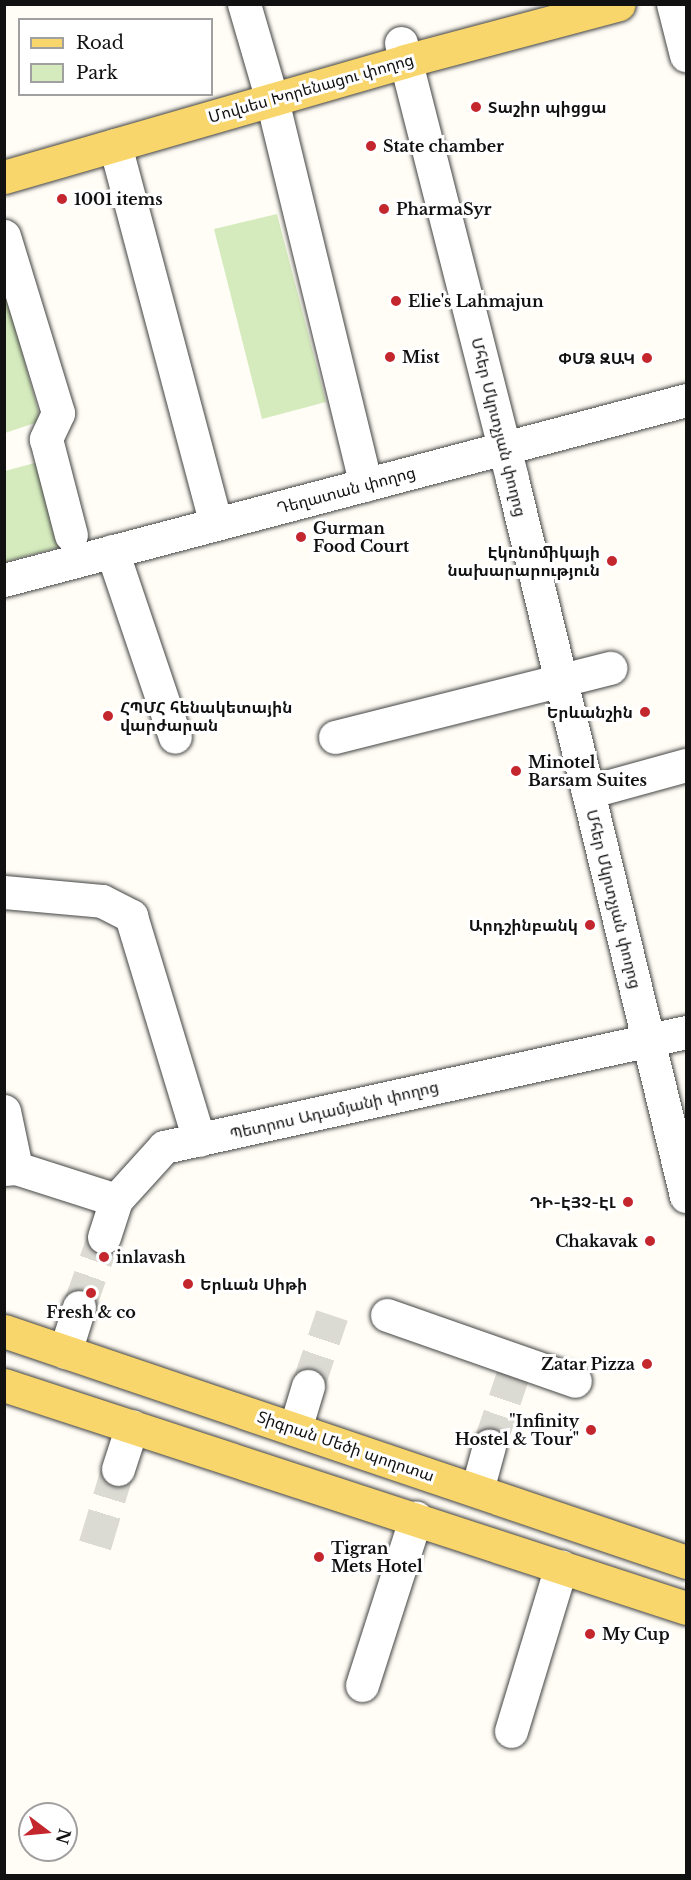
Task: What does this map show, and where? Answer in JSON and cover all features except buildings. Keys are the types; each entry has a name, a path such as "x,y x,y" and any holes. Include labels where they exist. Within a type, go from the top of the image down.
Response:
{"main road":[{"name":"Մովսես Խորենացու փողոց","path":"4,156 269,91 403,52 544,4"},
{"name":"Մովսես Խորենացու փողոց","path":"403,52 620,4"},
{"name":"Մովսես Խորենացու փողոց","path":"4,177 115,145 269,91"},
{"name":"Տիգրան Մեծի պողոտա","path":"4,1331 687,1562"},
{"path":"4,1385 416,1517 687,1608"}],"street":[{"path":"244,4 269,91 366,485"},
{"path":"673,4 687,55"},
{"name":"Մհեր Մկրտչյան փողոց","path":"403,52 505,448 687,1196"},
{"path":"115,145 216,524"},
{"path":"4,236 58,413 46,439 71,535"},
{"name":"Դեղատան փողոց","path":"4,580 687,400"},
{"path":"112,551 175,737"},
{"path":"335,737 610,668"},
{"path":"588,792 687,765"},
{"path":"4,892 102,901 131,916 199,1140"},
{"name":"Պետրոս Ադամյանի փողոց","path":"116,1200 164,1147 687,1032"},
{"path":"4,1111 10,1169 116,1200 104,1237"},
{"path":"65,1352 80,1307"},
{"path":"387,1315 516,1368 575,1381"},
{"path":"294,1429 308,1386"},
{"path":"118,1469 132,1426"},
{"path":"477,1490 489,1446"},
{"path":"362,1685 416,1517"},
{"path":"511,1731 561,1566"}],"green space":[{"path":"277,214 326,402 262,419 214,229"},
{"path":"4,286 41,421 5,433"},
{"path":"38,462 60,547 5,562 5,471"}],"tunnel":[{"path":"79,1307 104,1237"},
{"path":"308,1386 332,1315"},
{"path":"489,1446 513,1375"},
{"path":"95,1545 118,1469"}],"place":[{"name":"Տաշիր պիցցա","path":"476,107"},
{"name":"State chamber","path":"371,146"},
{"name":"1001 items","path":"62,199"},
{"name":"PharmaSyr","path":"384,209"},
{"name":"Elie's Lahmajun","path":"396,301"},
{"name":"Mist","path":"390,357"},
{"name":"ՓՄՁ ԶԱԿ","path":"647,358"},
{"name":"Gurman Food Court","path":"301,537"},
{"name":"Էկոնոմիկայի նախարարություն","path":"612,561"},
{"name":"Երևանշին","path":"645,712"},
{"name":"ՀՊՄՀ հենակետային վարժարան","path":"108,716"},
{"name":"Minotel Barsam Suites","path":"516,771"},
{"name":"Արդշինբանկ","path":"590,925"},
{"name":"ԴԻ-ԷՅՉ-ԷԼ","path":"628,1202"},
{"name":"Chakavak","path":"650,1241"},
{"name":"inlavash","path":"104,1257"},
{"name":"Երևան Սիթի","path":"188,1284"},
{"name":"Fresh & co","path":"91,1293"},
{"name":"Zatar Pizza","path":"647,1364"},
{"name":"\"Infinity Hostel & Tour\"","path":"591,1430"},
{"name":"Tigran Mets Hotel","path":"319,1557"},
{"name":"My Cup","path":"590,1634"}]}
